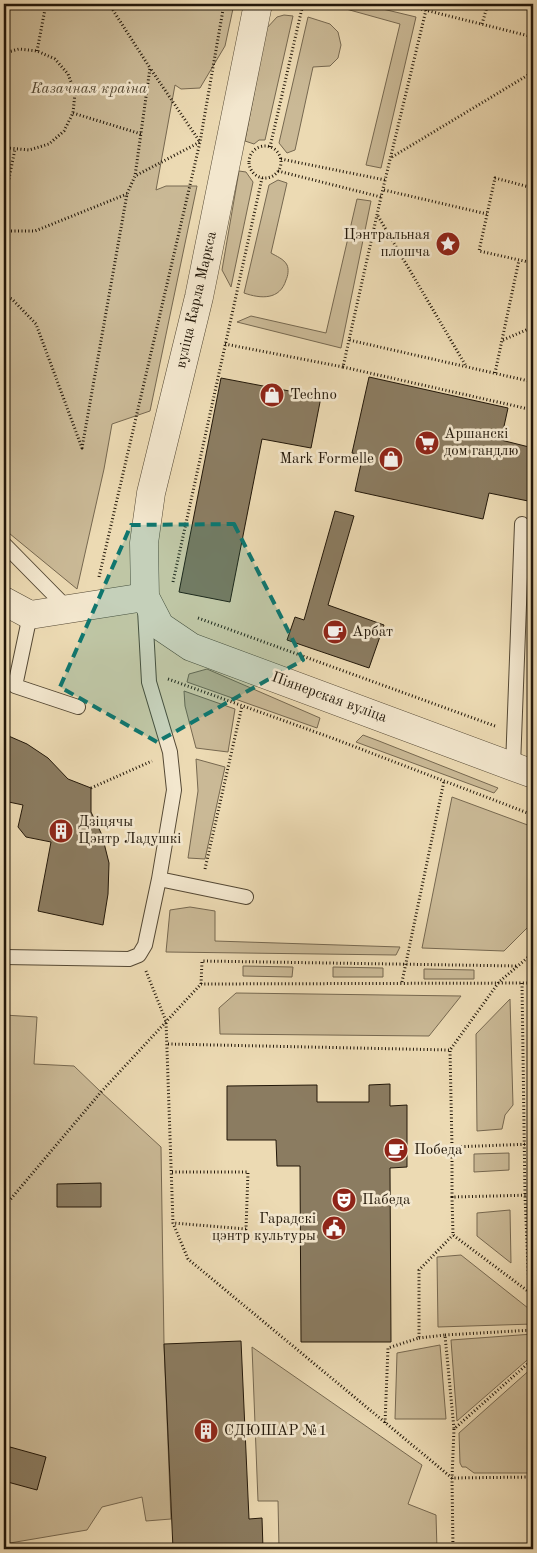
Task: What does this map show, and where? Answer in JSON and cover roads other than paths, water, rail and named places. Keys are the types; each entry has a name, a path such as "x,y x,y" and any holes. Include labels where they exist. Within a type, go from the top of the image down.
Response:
{"street":[{"name":"вуліца Карла Маркса","path":"145,597 144,543 152,493 199,297 258,4"},
{"path":"4,601 30,615 145,597"},
{"name":"Піянерская вуліца","path":"145,597 160,626 192,647 523,770"}],"lane":[{"path":"522,524 514,733 523,770"},
{"path":"4,544 80,606"},
{"path":"4,957 129,959 139,956 145,944 159,880 174,790 170,752 149,682 145,597"},
{"path":"30,615 15,686 78,708"},
{"path":"159,880 246,897"}],"place":[{"name":"Цэнтральная плошча","path":"448,244"},
{"name":"Techno","path":"272,395"},
{"name":"Аршанскі дом гандлю","path":"427,443"},
{"name":"Mark Formelle","path":"391,459"},
{"name":"Арбат","path":"335,632"},
{"name":"Дзіцячы Цэнтр Ладушкі","path":"61,831"},
{"name":"Победа","path":"396,1150"},
{"name":"Пабеда","path":"344,1200"},
{"name":"Гарадскі цэнтр культуры","path":"334,1228"},
{"name":"СДЮШАР №1","path":"206,1431"}],"park label":[{"name":"Казачная краіна","path":"89,89"}]}
